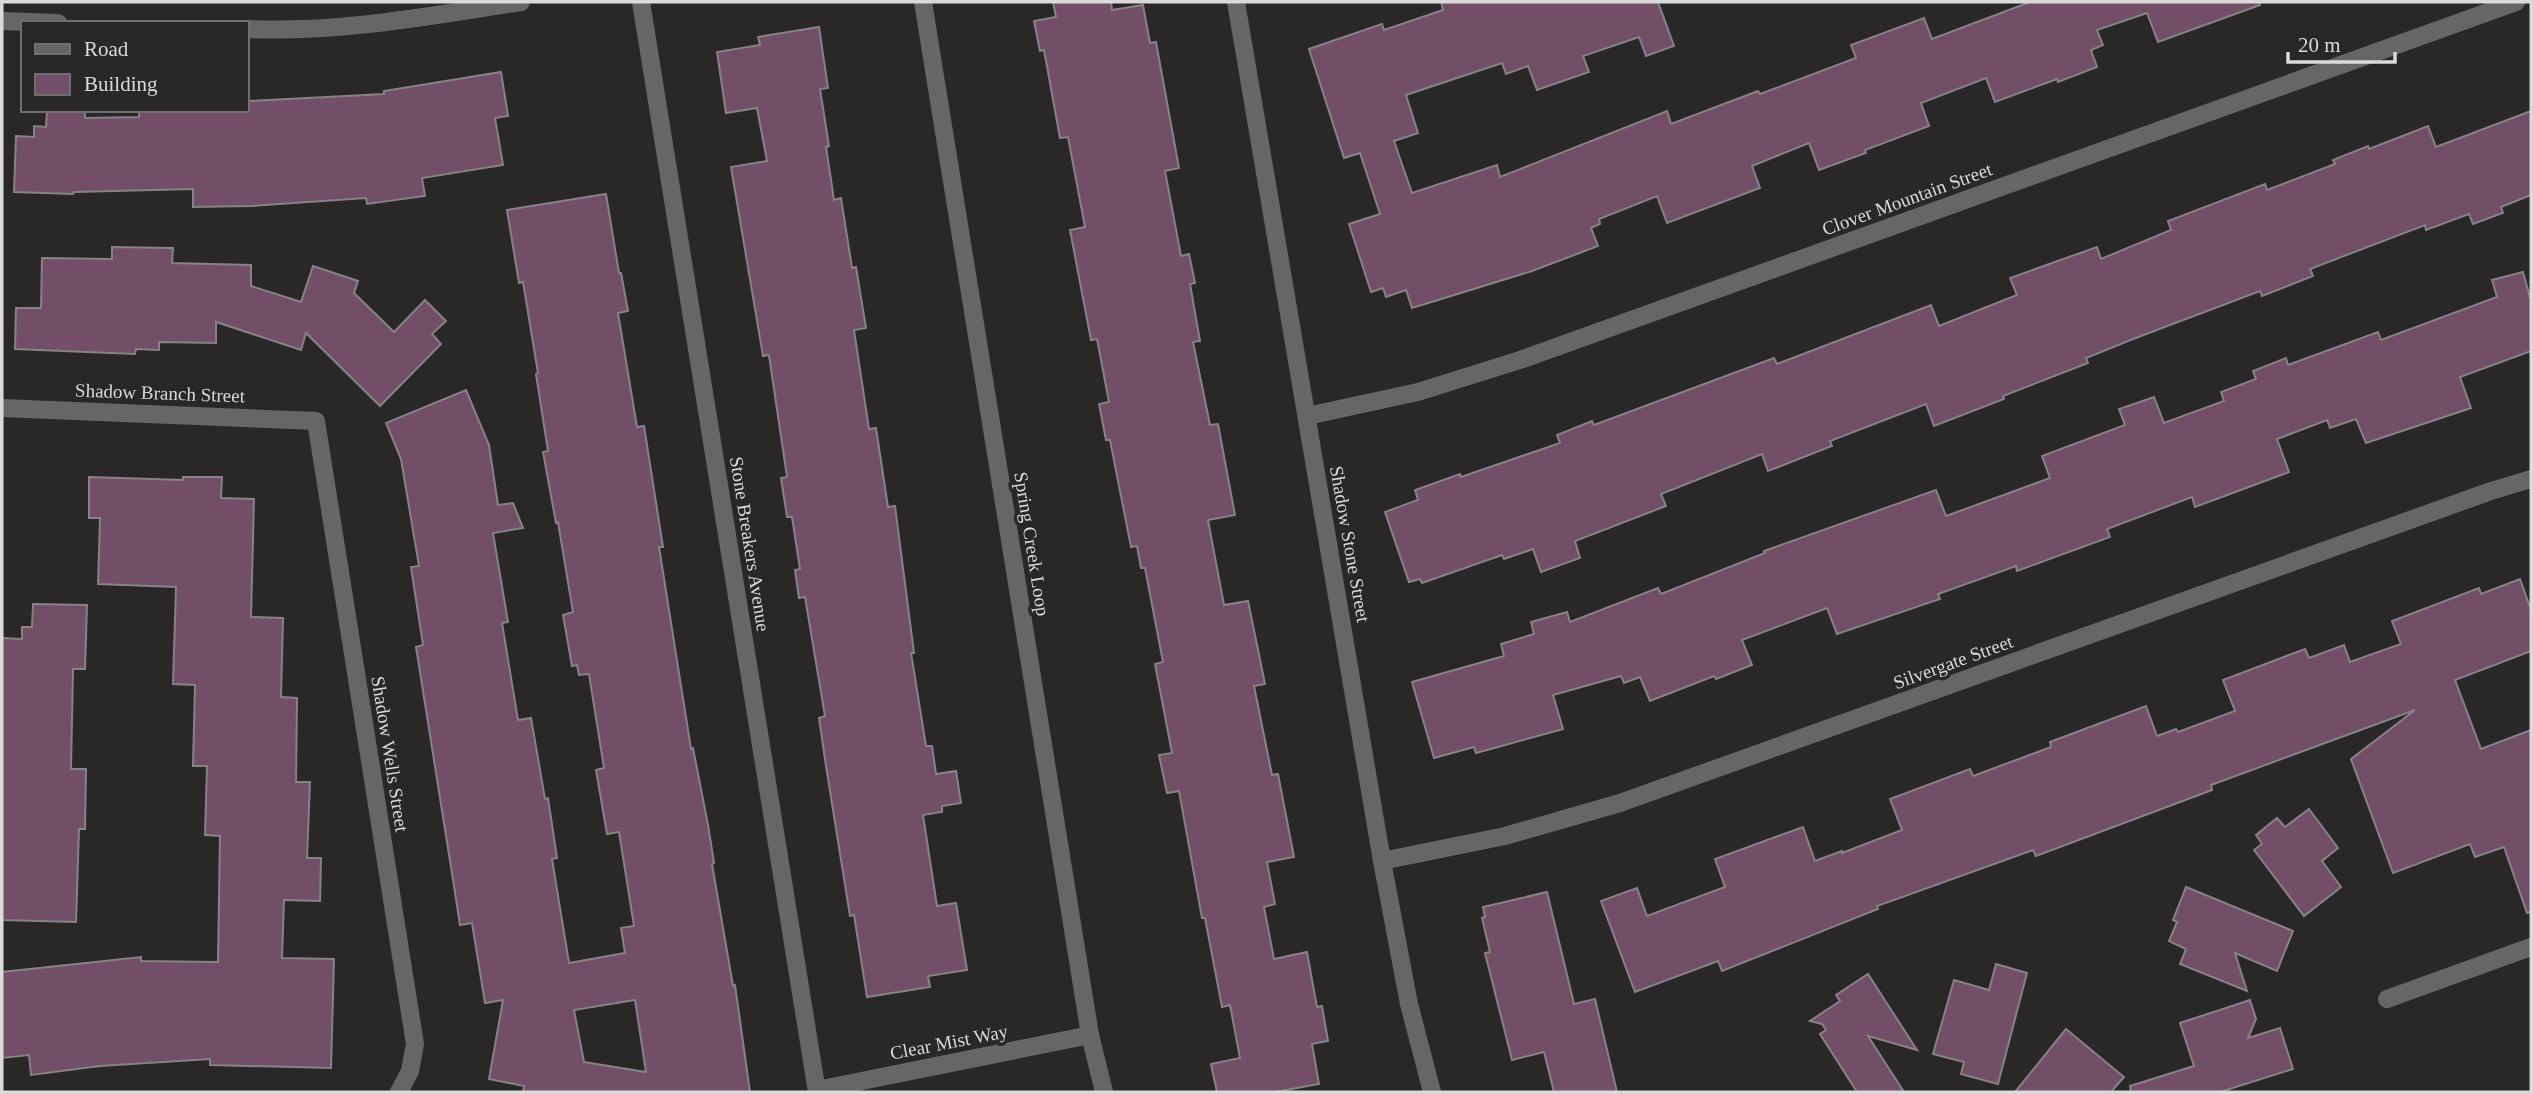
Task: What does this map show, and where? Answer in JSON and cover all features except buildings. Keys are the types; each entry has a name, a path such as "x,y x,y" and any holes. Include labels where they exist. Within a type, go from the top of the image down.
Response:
{"street":[{"path":"248,29 291,31 375,25 521,2"},
{"name":"Stone Breakers Avenue","path":"641,2 817,1091"},
{"name":"Spring Creek Loop","path":"923,2 1090,1035 1104,1092"},
{"name":"Shadow Stone Street","path":"1236,2 1382,862 1409,1004 1432,1092"},
{"name":"Clover Mountain Street","path":"1307,416 1418,392 1523,359 2516,2"},
{"path":"2,21 21,22"},
{"name":"Shadow Branch Street","path":"2,408 316,421"},
{"name":"Shadow Wells Street","path":"316,421 415,1044 410,1071 399,1092"},
{"name":"Silvergate Street","path":"1382,862 1505,836 1620,803 2531,479"},
{"path":"2387,999 2531,947"},
{"name":"Clear Mist Way","path":"817,1091 1090,1035"}]}
